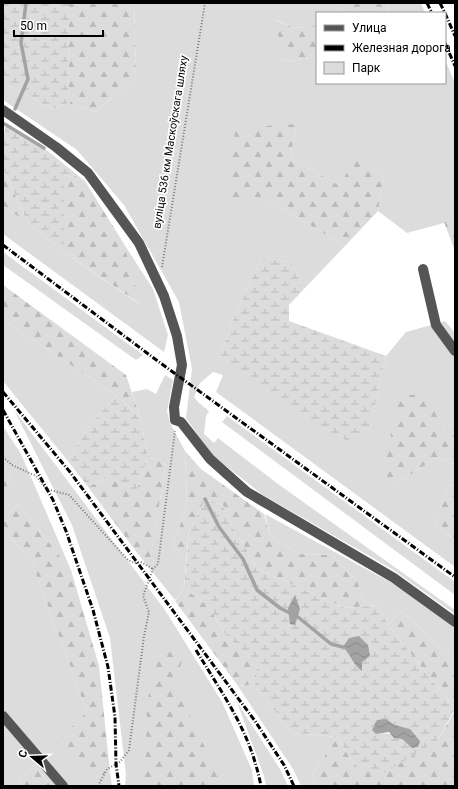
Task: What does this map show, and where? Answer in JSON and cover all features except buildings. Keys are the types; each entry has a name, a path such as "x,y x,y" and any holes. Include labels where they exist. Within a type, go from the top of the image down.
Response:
{"street":[{"path":"3,110 56,147 88,173 138,243 159,286 177,336 182,365 174,407 175,420 181,422 210,459 247,492 394,578 455,622"},
{"path":"423,269 436,325 455,351"},
{"path":"3,716 63,786"}],"path":[{"name":"вуліца 536 км Маскоўскага шляху","path":"159,286 205,3"},
{"path":"98,786 107,769 120,762 129,750 149,612 143,596 153,569 158,564 169,488 175,420"},
{"path":"3,457 12,465 36,476 46,489 69,495 128,560 135,563 141,562 153,569"}],"green space":[{"path":"3,3 69,3 68,103 53,109 3,83"},
{"path":"69,3 134,3 136,78 95,112 68,103"},
{"path":"134,3 337,3 339,12 316,12 316,26 294,28 276,20 284,62 316,57 316,84 446,84 446,62 455,83 455,220 407,233 378,211 384,178 355,158 340,186 290,158 297,124 266,199 345,246 304,289 292,263 262,257 233,320 219,358 369,430 386,356 406,332 445,321 455,333 455,424 442,428 394,485 436,458 455,464 455,485 448,486 434,525 455,539 455,567 216,392 223,375 213,372 200,383 194,397 209,411 206,416 204,434 214,443 218,438 278,484 455,610 455,614 392,569 263,495 212,455 186,418 192,369 179,302 124,205 77,150 3,100 3,83 53,109 68,103 95,112 136,78"},
{"path":"337,3 388,3 389,12 339,12"},
{"path":"388,3 421,3 425,12 389,12"},
{"path":"275,20 294,28 316,26 316,57 284,62"},
{"path":"297,124 290,158 340,186 355,157 384,178 378,211 345,246 266,199 229,205 235,128"},
{"path":"6,125 44,148 85,181 64,175 64,252 28,223 3,168 3,138"},
{"path":"3,168 28,223 3,206"},
{"path":"64,175 85,181 124,244 140,304 64,252"},
{"path":"3,206 28,223 64,252 139,304 124,244 153,289 168,335 164,352 3,234"},
{"path":"455,220 455,251 444,222"},
{"path":"3,252 143,355 136,360 3,265"},
{"path":"262,257 292,263 304,289 289,305 289,321 386,356 369,431 349,441 308,423 219,358 233,320"},
{"path":"3,285 126,375 140,417 116,395 3,320"},
{"path":"3,320 116,395 88,428 68,461 3,381"},
{"path":"165,375 173,380 167,411 170,423 185,451 187,505 173,545 186,561 184,588 175,600 138,554 150,559 166,464 148,456 140,417 132,392 147,389 156,394"},
{"path":"427,391 442,428 455,424 455,464 436,458 394,485 382,475 399,398"},
{"path":"116,395 140,417 148,456 136,493 109,476 88,487 68,461 88,428"},
{"path":"14,410 165,610 222,702 252,770 254,786 125,786 126,775 110,638 72,525"},
{"path":"227,416 455,582 455,595 222,422"},
{"path":"3,426 21,454 71,570 18,504 3,521 3,491 12,478 3,468"},
{"path":"185,451 201,469 264,514 270,535 298,554 332,555 357,581 366,606 345,608 258,569 230,522 223,505 205,499 189,532 186,561 173,545 187,505"},
{"path":"148,456 166,464 150,560 138,554 88,487 109,476 136,492"},
{"path":"3,468 12,478 3,491"},
{"path":"455,485 455,539 434,525 448,486"},
{"path":"205,499 223,505 230,522 258,569 345,608 378,605 388,625 455,709 437,741 379,776 355,766 337,737 292,733 255,685 258,662 227,637 208,606 184,588 189,532","holes":["386,719 395,725 410,729 412,748 404,740 392,734 376,734"]},
{"path":"18,504 71,570 99,666 110,772 95,778 53,746 87,712 32,563 3,528 3,521"},
{"path":"265,514 399,587 455,628 455,660 401,611 388,625 378,605 366,606 357,581 332,555 298,554 270,535"},
{"path":"3,528 32,563 87,712 94,778 110,772 112,786 51,786 34,765 19,780 20,786 3,786"},
{"path":"184,588 208,606 227,637 259,662 255,685 238,686 175,601"},
{"path":"401,611 455,660 455,709 388,625"},
{"path":"161,648 183,658 174,684 224,786 145,786 147,701"},
{"path":"255,685 292,733 337,737 312,775 316,786 301,786 293,769 238,686"},
{"path":"237,702 280,769 288,786 266,786 264,776"},
{"path":"455,711 455,786 316,786 312,775 337,737 355,766 437,741"},
{"path":"34,765 51,786 20,786 19,780"}],"water":[{"path":"295,595 300,609 295,625 290,624 288,608"},
{"path":"359,636 368,645 370,656 362,662 362,671 356,666 343,647 349,638"},
{"path":"386,719 395,725 410,729 420,741 418,747 412,748 402,739 394,738 389,732 376,734 372,730 377,720"}],"waterway":[{"path":"15,109 28,79 21,43 26,3"},
{"path":"3,123 44,148"},
{"path":"205,499 219,527 243,559 257,590 280,608 298,617 331,644 343,647"}],"railway":[{"path":"427,3 432,12"},
{"path":"440,3 444,12"},
{"path":"446,15 455,36"},
{"path":"446,45 455,66"},
{"path":"3,245 155,359 455,577"},
{"path":"3,392 70,472 255,721 284,765 294,786"},
{"path":"3,410 53,500 66,531 93,610 108,667 115,717 116,764 119,786"},
{"path":"196,650 226,699 243,731 256,766 261,786"}]}
